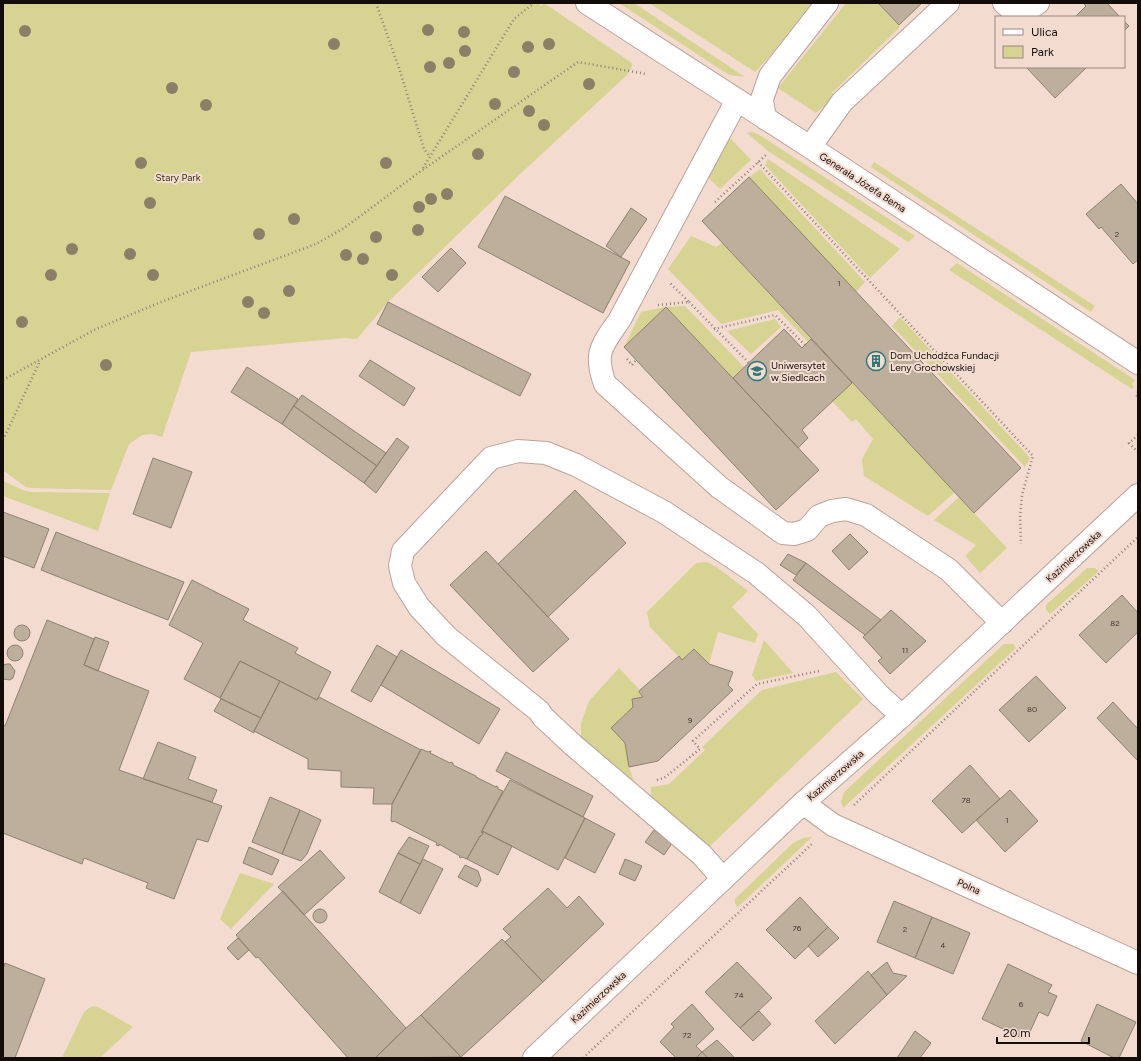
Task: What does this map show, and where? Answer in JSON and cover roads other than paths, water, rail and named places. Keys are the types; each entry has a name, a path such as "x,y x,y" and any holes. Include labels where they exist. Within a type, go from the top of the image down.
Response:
{"street":[{"name":"Generała Józefa Bema","path":"588,3 1138,363"},
{"path":"766,119 762,99 770,76 827,3"},
{"path":"810,147 842,102 948,3"},
{"path":"1004,3 1016,10 1027,9 1038,3"},
{"path":"737,100 620,319 600,349 600,370 605,384 719,487 783,534 794,534 806,530 819,516 832,511 846,509 866,515 949,570 966,585 1002,623"},
{"path":"723,878 702,855 573,745 543,718 539,711 446,636 419,607 404,583 400,566 403,551 491,458 518,451 546,453 576,465 664,512 756,573 807,616 902,716"},
{"name":"Kazimierzowska","path":"534,1058 803,803 902,716 1138,495"},
{"name":"Polna","path":"803,803 834,824 1138,963"}],"place":[{"name":"Dom Uchodźca Fundacji Leny Grochowskiej","path":"876,361"},
{"name":"Uniwersytet w Siedlcach","path":"757,371"}],"park label":[{"name":"Stary Park","path":"178,177"}]}
